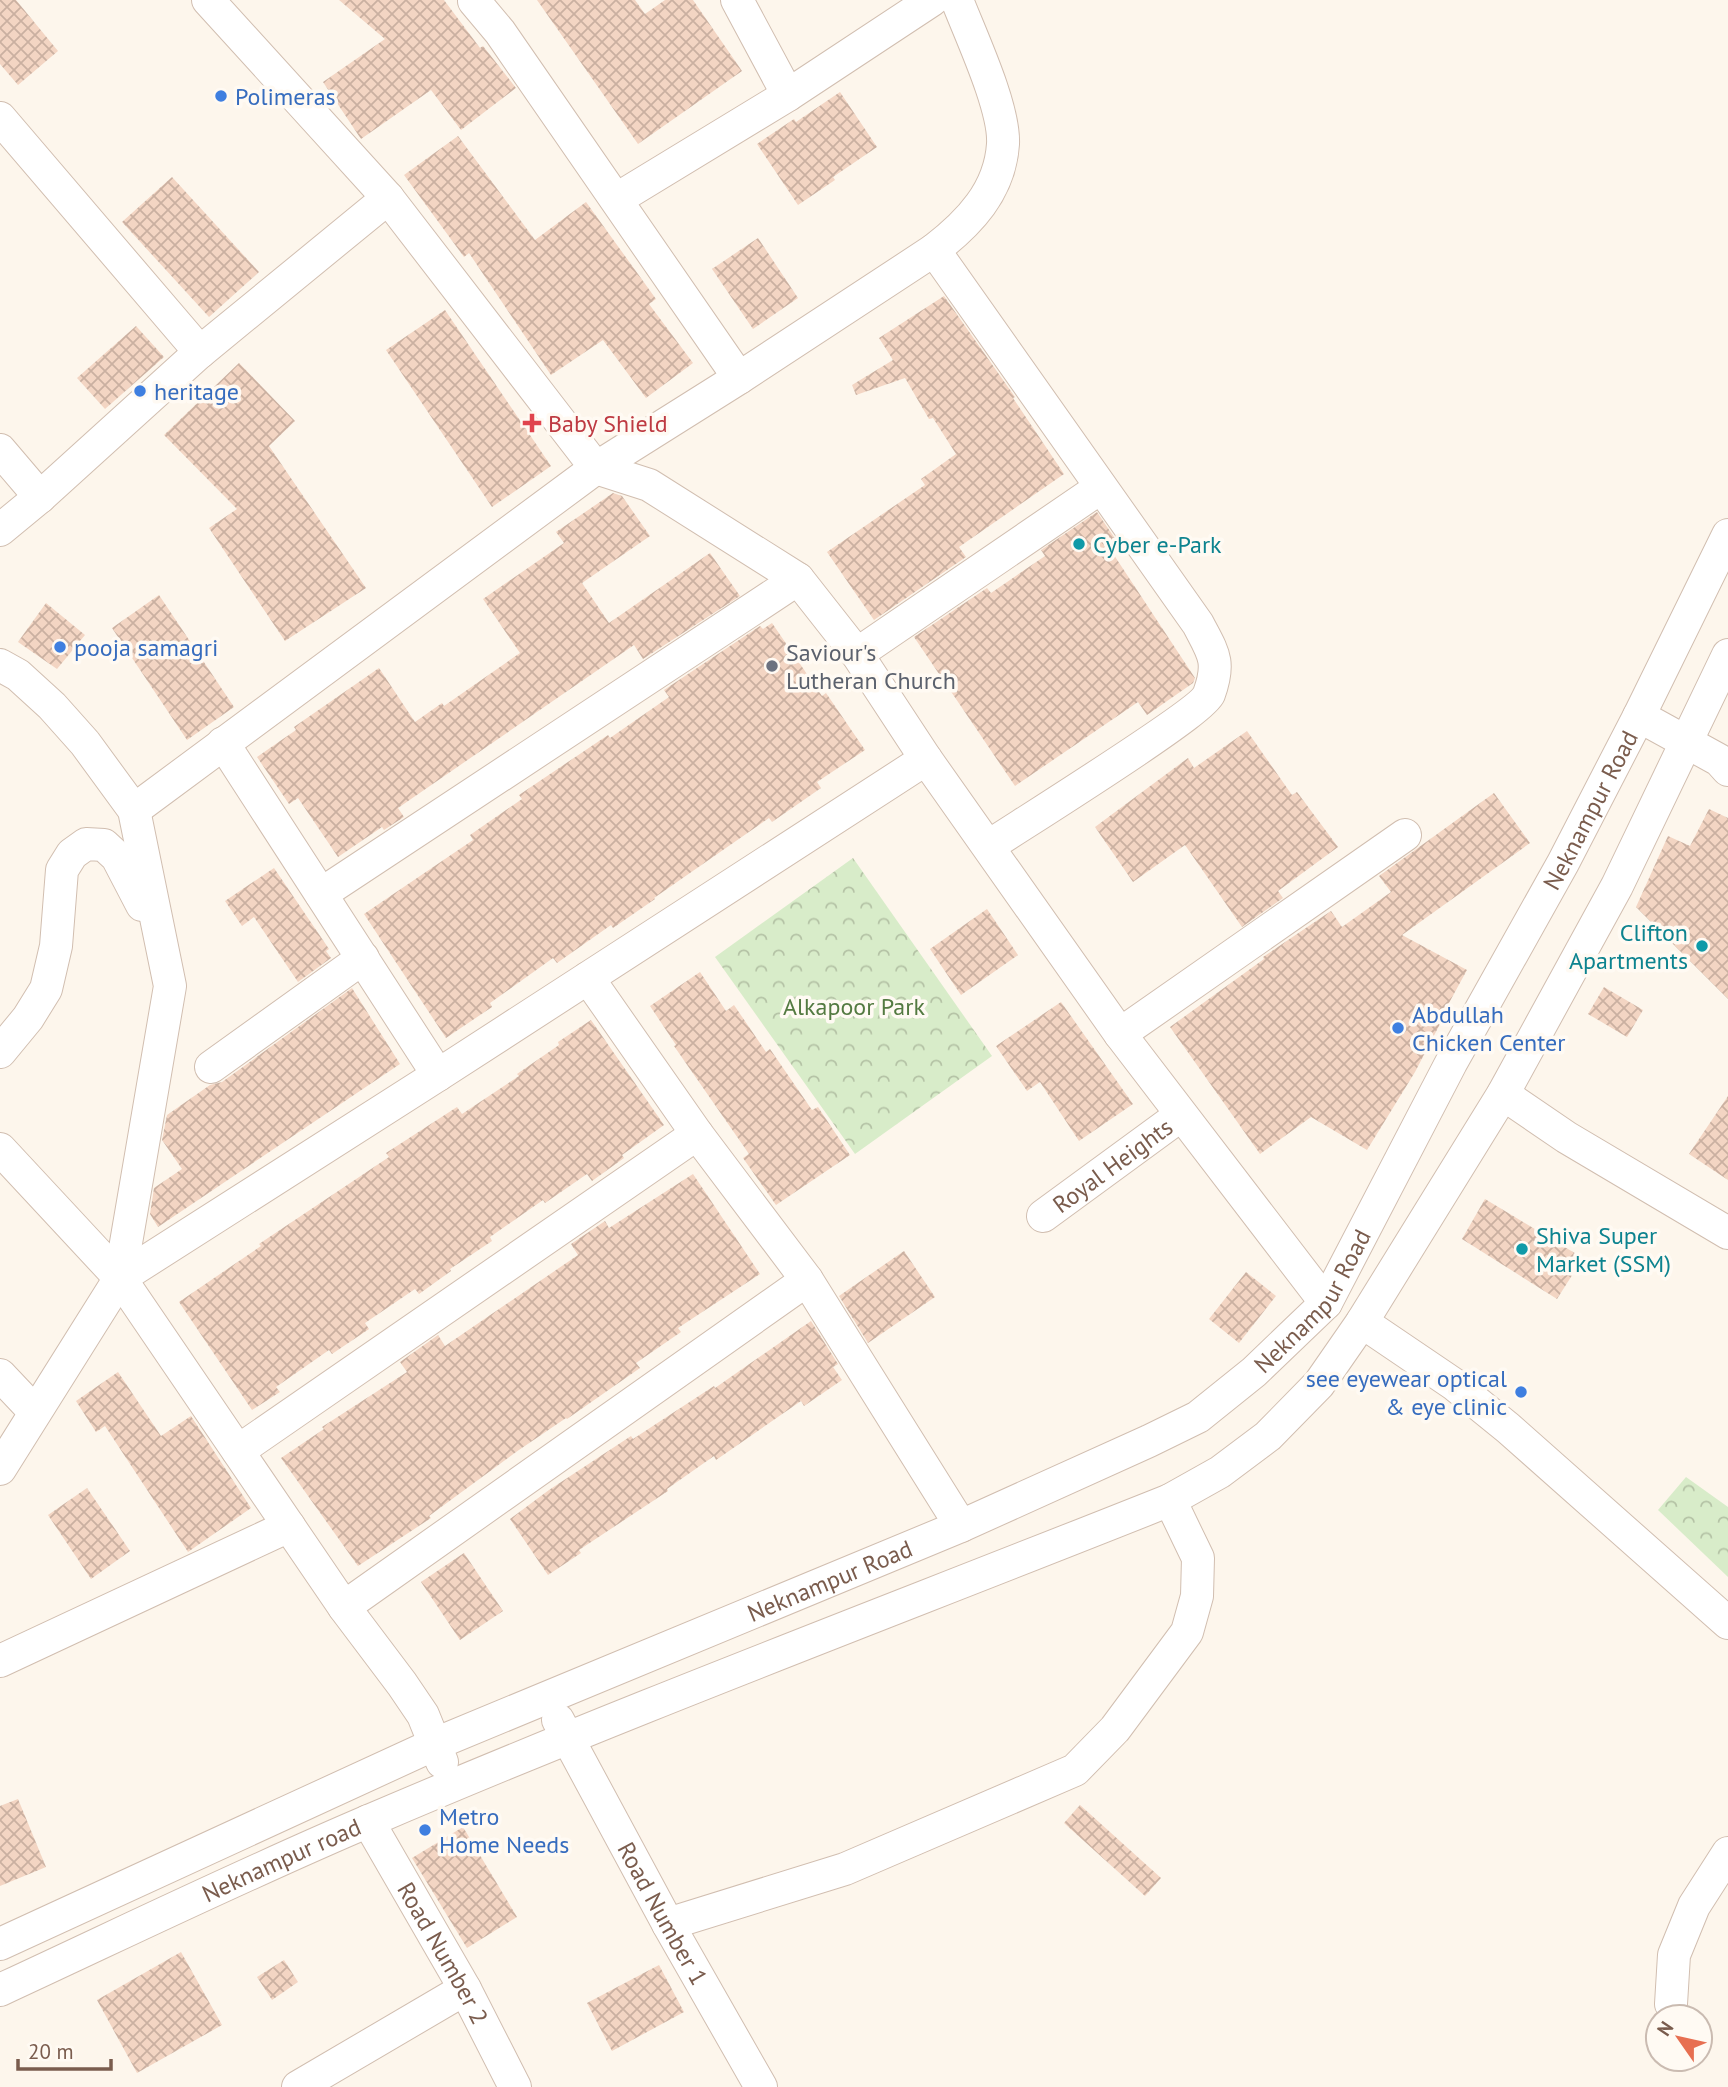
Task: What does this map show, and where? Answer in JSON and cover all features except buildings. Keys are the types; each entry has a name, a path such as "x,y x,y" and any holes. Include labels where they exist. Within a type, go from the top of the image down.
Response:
{"street":[{"path":"208,0 388,198 596,468 649,485 798,579 857,654 926,759 1120,1034 1326,1303"},
{"path":"737,0 788,94"},
{"path":"617,199 788,94 932,0"},
{"path":"134,810 596,468 739,378 934,250 960,230 985,200 996,177 1003,144 997,105 957,0"},
{"path":"474,1 500,32 739,378"},
{"path":"0,118 201,352"},
{"path":"0,530 40,498 201,352 388,198"},
{"path":"934,250 1198,624 1216,660 1208,697 1176,722 989,846"},
{"path":"0,450 40,498"},
{"path":"857,654 1100,488"},
{"name":"Neknampur Road","path":"547,1698 961,1526 1198,1417 1254,1372 1326,1303 1451,1063 1563,863 1728,535"},
{"path":"321,894 798,579"},
{"name":"Neknampur Road","path":"567,1739 1170,1500 1220,1472 1268,1436 1319,1384 1362,1322 1503,1094 1617,886 1728,654"},
{"path":"0,665 18,675 52,706 86,743 134,810 170,986 120,1278 0,1469"},
{"path":"1639,716 1725,763"},
{"path":"223,743 438,1076"},
{"path":"120,1278 438,1076 926,759"},
{"path":"1120,1034 1405,835"},
{"path":"0,1052 28,1018 46,989 56,946 62,870 72,854 86,844 104,845 117,857 161,944"},
{"path":"211,1067 363,958"},
{"path":"588,978 697,1134 807,1280 961,1526"},
{"path":"1503,1094 1566,1137 1728,1233"},
{"name":"Royal Heights","path":"1043,1216 1181,1115"},
{"path":"238,1451 697,1134"},
{"path":"0,1149 120,1278 344,1607 423,1715 452,1786"},
{"path":"344,1607 807,1280"},
{"path":"1362,1322 1455,1385 1508,1428 1728,1623"},
{"path":"0,1375 35,1412"},
{"path":"668,1924 845,1870 1075,1770 1115,1729 1187,1632 1197,1596 1198,1558 1170,1500"},
{"path":"0,1661 289,1526"},
{"name":"Road Number 1","path":"547,1698 668,1924 761,2087"},
{"name":"Neknampur road","path":"0,1944 435,1744 547,1698"},
{"name":"Neknampur road","path":"0,1990 368,1821 567,1739"},
{"name":"Road Number 2","path":"368,1821 466,1989 515,2087"},
{"path":"1671,2003 1674,1955 1695,1906 1728,1853"},
{"path":"298,2087 466,1989"}],"green space":[{"name":"Alkapoor Park","path":"853,858 992,1056 855,1154 715,957"},
{"path":"1686,1477 1728,1507 1728,1577 1658,1510"}],"place":[{"name":"Polimeras","path":"221,96"},
{"name":"heritage","path":"140,391"},
{"name":"Baby Shield","path":"532,423"},
{"name":"Cyber e-Park","path":"1079,544"},
{"name":"pooja samagri","path":"60,647"},
{"name":"Saviour's Lutheran Church","path":"772,666"},
{"name":"Clifton Apartments","path":"1702,946"},
{"name":"Abdullah Chicken Center","path":"1398,1028"},
{"name":"Shiva Super Market (SSM)","path":"1522,1249"},
{"name":"see eyewear optical & eye clinic","path":"1521,1392"},
{"name":"Metro Home Needs","path":"425,1830"}]}
